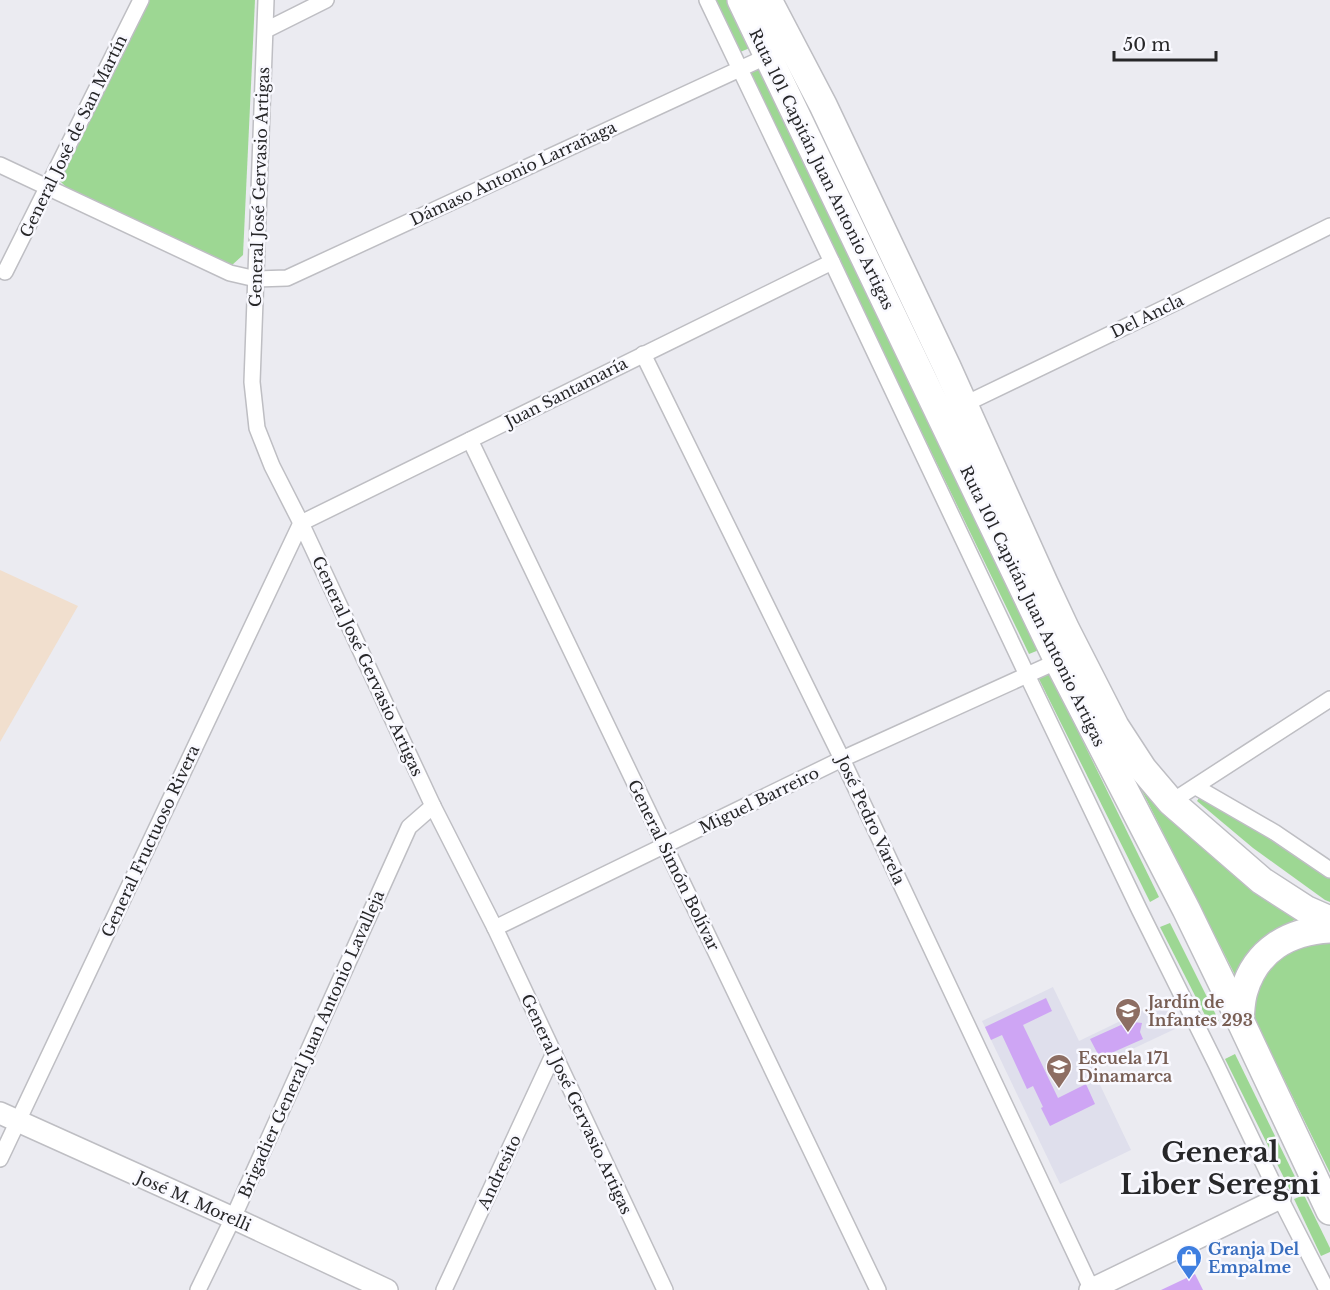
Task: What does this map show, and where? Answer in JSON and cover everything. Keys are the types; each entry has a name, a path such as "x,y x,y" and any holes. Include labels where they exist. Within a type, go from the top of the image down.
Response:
{"highway":[{"name":"Ruta 101 Capitán Juan Antonio Artigas","path":"741,0 1058,661 1189,915 1330,1211"},
{"name":"Ruta 101 Capitán Juan Antonio Artigas","path":"768,0 828,116 943,359 1066,630 1115,726 1143,769 1172,802 1262,880 1307,910 1330,920"},
{"path":"1240,1020 1247,981 1259,961 1273,946 1294,935 1313,930 1330,929"}],"street":[{"name":"General José de San Martín","path":"5,273 141,0"},
{"name":"General José Gervasio Artigas","path":"266,0 252,382 256,428 433,806 495,928 665,1290"},
{"path":"266,30 326,0"},
{"path":"707,0 1139,909 1280,1198 1323,1270 1326,1290"},
{"name":"Dámaso Antonio Larrañaga","path":"0,165 230,273 256,279 287,278 768,56"},
{"name":"Del Ancla","path":"963,405 1330,226"},
{"name":"Juan Santamaría","path":"301,523 832,262"},
{"name":"José Pedro Varela","path":"643,354 842,759 1091,1290"},
{"name":"General Simón Bolívar","path":"470,440 878,1290"},
{"name":"General Fructuoso Rivera","path":"0,1159 9,1117 301,523"},
{"name":"Miguel Barreiro","path":"495,928 842,759 1058,661"},
{"path":"1172,802 1330,699"},
{"path":"1196,786 1268,828 1330,870"},
{"name":"Brigadier General Juan Antonio Lavalleja","path":"198,1290 233,1218 409,827 433,806"},
{"name":"Andresito","path":"444,1290 554,1053"},
{"name":"José M. Morelli","path":"9,1117 387,1290"},
{"path":"1091,1290 1280,1198"}],"shaded area":[{"path":"0,570 78,606 0,742"},
{"name":"Escuela 171 Dinamarca","path":"1053,987 1079,1041 1164,1000 1177,1028 1092,1068 1131,1150 1060,1184 982,1021"}],"green space":[{"path":"149,0 255,0 243,255 231,266 67,188 60,181"},
{"path":"715,0 727,0 750,48 740,52"},
{"path":"760,67 1039,650 1029,654 748,73"},
{"path":"1050,674 1159,897 1150,902 1039,679"},
{"path":"1133,773 1299,917 1265,938 1236,977"},
{"path":"1199,798 1251,826 1330,876 1330,902 1253,848 1197,801"},
{"path":"1170,923 1219,1021 1210,1025 1160,927"},
{"path":"1330,939 1330,1173 1255,1020 1254,997 1268,967 1294,948"},
{"path":"1235,1054 1299,1185 1290,1190 1225,1059"},
{"path":"1304,1195 1330,1248 1330,1252 1321,1256 1294,1199"}],"building":[{"path":"1046,998 1052,1011 1023,1025 1058,1098 1086,1084 1095,1104 1050,1126 1033,1086 1027,1089 1002,1035 991,1040 985,1027"},
{"path":"1132,1020 1142,1023 1140,1032 1143,1039 1100,1058 1090,1039"},
{"name":"Granja Del Empalme","path":"1195,1274 1203,1290 1161,1290"}],"place":[{"name":"Jardín de Infantes 293","path":"1128,1034"},
{"name":"Escuela 171 Dinamarca","path":"1059,1090"},
{"name":"Granja Del Empalme","path":"1189,1281"}],"district":[{"name":"General Liber Seregni","path":"1220,1168"}]}
